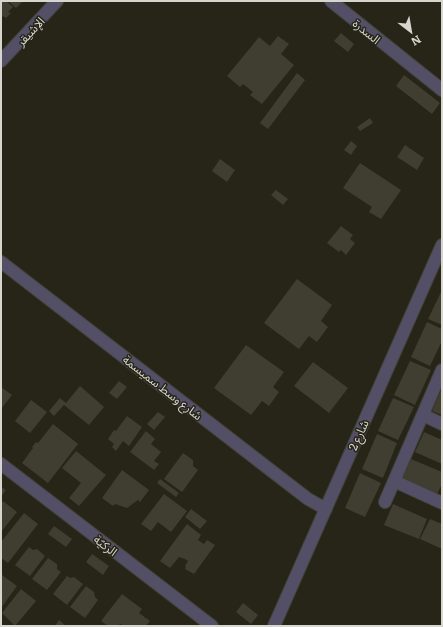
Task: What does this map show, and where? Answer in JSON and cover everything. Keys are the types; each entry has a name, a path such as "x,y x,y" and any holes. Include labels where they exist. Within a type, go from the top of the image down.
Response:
{"street":[{"name":"الإشيقر","path":"1,61 57,1"},
{"name":"السدرة","path":"331,1 442,90"},
{"name":"شارع 2","path":"274,626 442,245"},
{"name":"شارع وسط سميسمة","path":"1,262 308,499 326,509"},
{"path":"385,502 442,370"},
{"path":"423,415 442,424"},
{"name":"الركيّة","path":"1,464 212,626"},
{"path":"394,481 442,503"}],"building":[{"path":"1,1 6,1 13,7 8,12 11,13 6,18 3,16 1,18"},
{"path":"8,1 23,1 16,8"},
{"path":"341,33 354,44 348,52 334,41"},
{"path":"278,36 289,44 281,54 294,65 262,104 250,95 253,92 243,84 240,87 227,76 259,37 270,46"},
{"path":"297,73 305,80 268,129 260,123"},
{"path":"404,75 440,103 432,114 396,86"},
{"path":"370,118 373,123 360,131 357,127"},
{"path":"351,141 357,146 351,155 344,150"},
{"path":"405,145 424,158 417,170 397,157"},
{"path":"220,159 235,170 227,182 212,171"},
{"path":"360,163 401,190 381,219 369,212 372,207 343,188"},
{"path":"276,190 288,199 283,205 271,195"},
{"path":"341,226 353,235 350,239 355,243 346,255 341,250 339,252 327,243"},
{"path":"297,279 332,305 321,321 328,327 317,342 309,336 299,349 264,323"},
{"path":"442,290 442,325 428,319"},
{"path":"427,322 442,329 442,341 430,366 411,357"},
{"path":"246,345 284,372 273,387 279,392 269,406 262,401 251,415 214,388"},
{"path":"410,361 431,370 415,405 394,395"},
{"path":"313,362 348,388 329,413 294,386"},
{"path":"119,381 127,387 117,399 109,393"},
{"path":"80,386 104,407 89,425 64,405 54,416 49,411 60,398 66,403"},
{"path":"1,387 12,395 1,409"},
{"path":"442,388 442,415 432,411"},
{"path":"393,398 414,407 398,440 378,431"},
{"path":"31,400 47,412 30,433 15,421"},
{"path":"158,412 165,417 154,430 147,424"},
{"path":"127,416 142,427 129,446 123,441 116,451 112,447 114,444 108,439"},
{"path":"53,424 78,444 48,483 22,463 33,448 32,447 36,442 38,443"},
{"path":"146,431 155,439 151,444 161,452 154,461 159,464 154,470 130,452"},
{"path":"424,432 442,440 442,464 415,452"},
{"path":"377,434 397,443 383,478 362,469"},
{"path":"76,451 106,475 79,506 69,498 81,483 62,468"},
{"path":"183,453 193,460 193,466 198,470 182,492 164,479"},
{"path":"411,459 442,472 442,484 437,494 402,479"},
{"path":"122,470 149,490 140,502 138,500 127,508 115,504 113,506 102,498"},
{"path":"360,473 381,483 365,517 345,508"},
{"path":"160,479 179,493 176,497 157,483"},
{"path":"1,487 6,490 1,497"},
{"path":"164,494 187,511 171,532 158,522 151,531 141,524"},
{"path":"3,501 17,512 1,532 1,504"},
{"path":"393,504 427,519 419,539 384,525"},
{"path":"191,509 207,521 200,529 185,517"},
{"path":"24,513 38,524 8,563 1,558 1,542"},
{"path":"430,519 442,524 442,549 420,539"},
{"path":"187,524 201,535 198,540 204,544 207,540 215,545 194,574 185,569 188,561 185,559 179,557 170,568 160,561"},
{"path":"54,526 72,539 66,547 48,534"},
{"path":"29,547 33,550 37,549 45,556 30,576 15,565"},
{"path":"92,554 109,566 103,575 86,562"},
{"path":"48,558 57,564 57,569 61,572 47,590 32,579"},
{"path":"2,575 17,586 1,608 1,577"},
{"path":"67,576 70,578 74,577 83,584 67,605 53,594"},
{"path":"86,586 94,592 95,597 98,600 85,618 70,607"},
{"path":"21,589 36,601 15,626 2,613"},
{"path":"122,594 142,609 139,613 150,621 146,626 124,626 120,624 118,626 108,626 101,621"},
{"path":"243,603 258,615 251,624 236,612"},
{"path":"59,620 66,626 55,626"}]}
